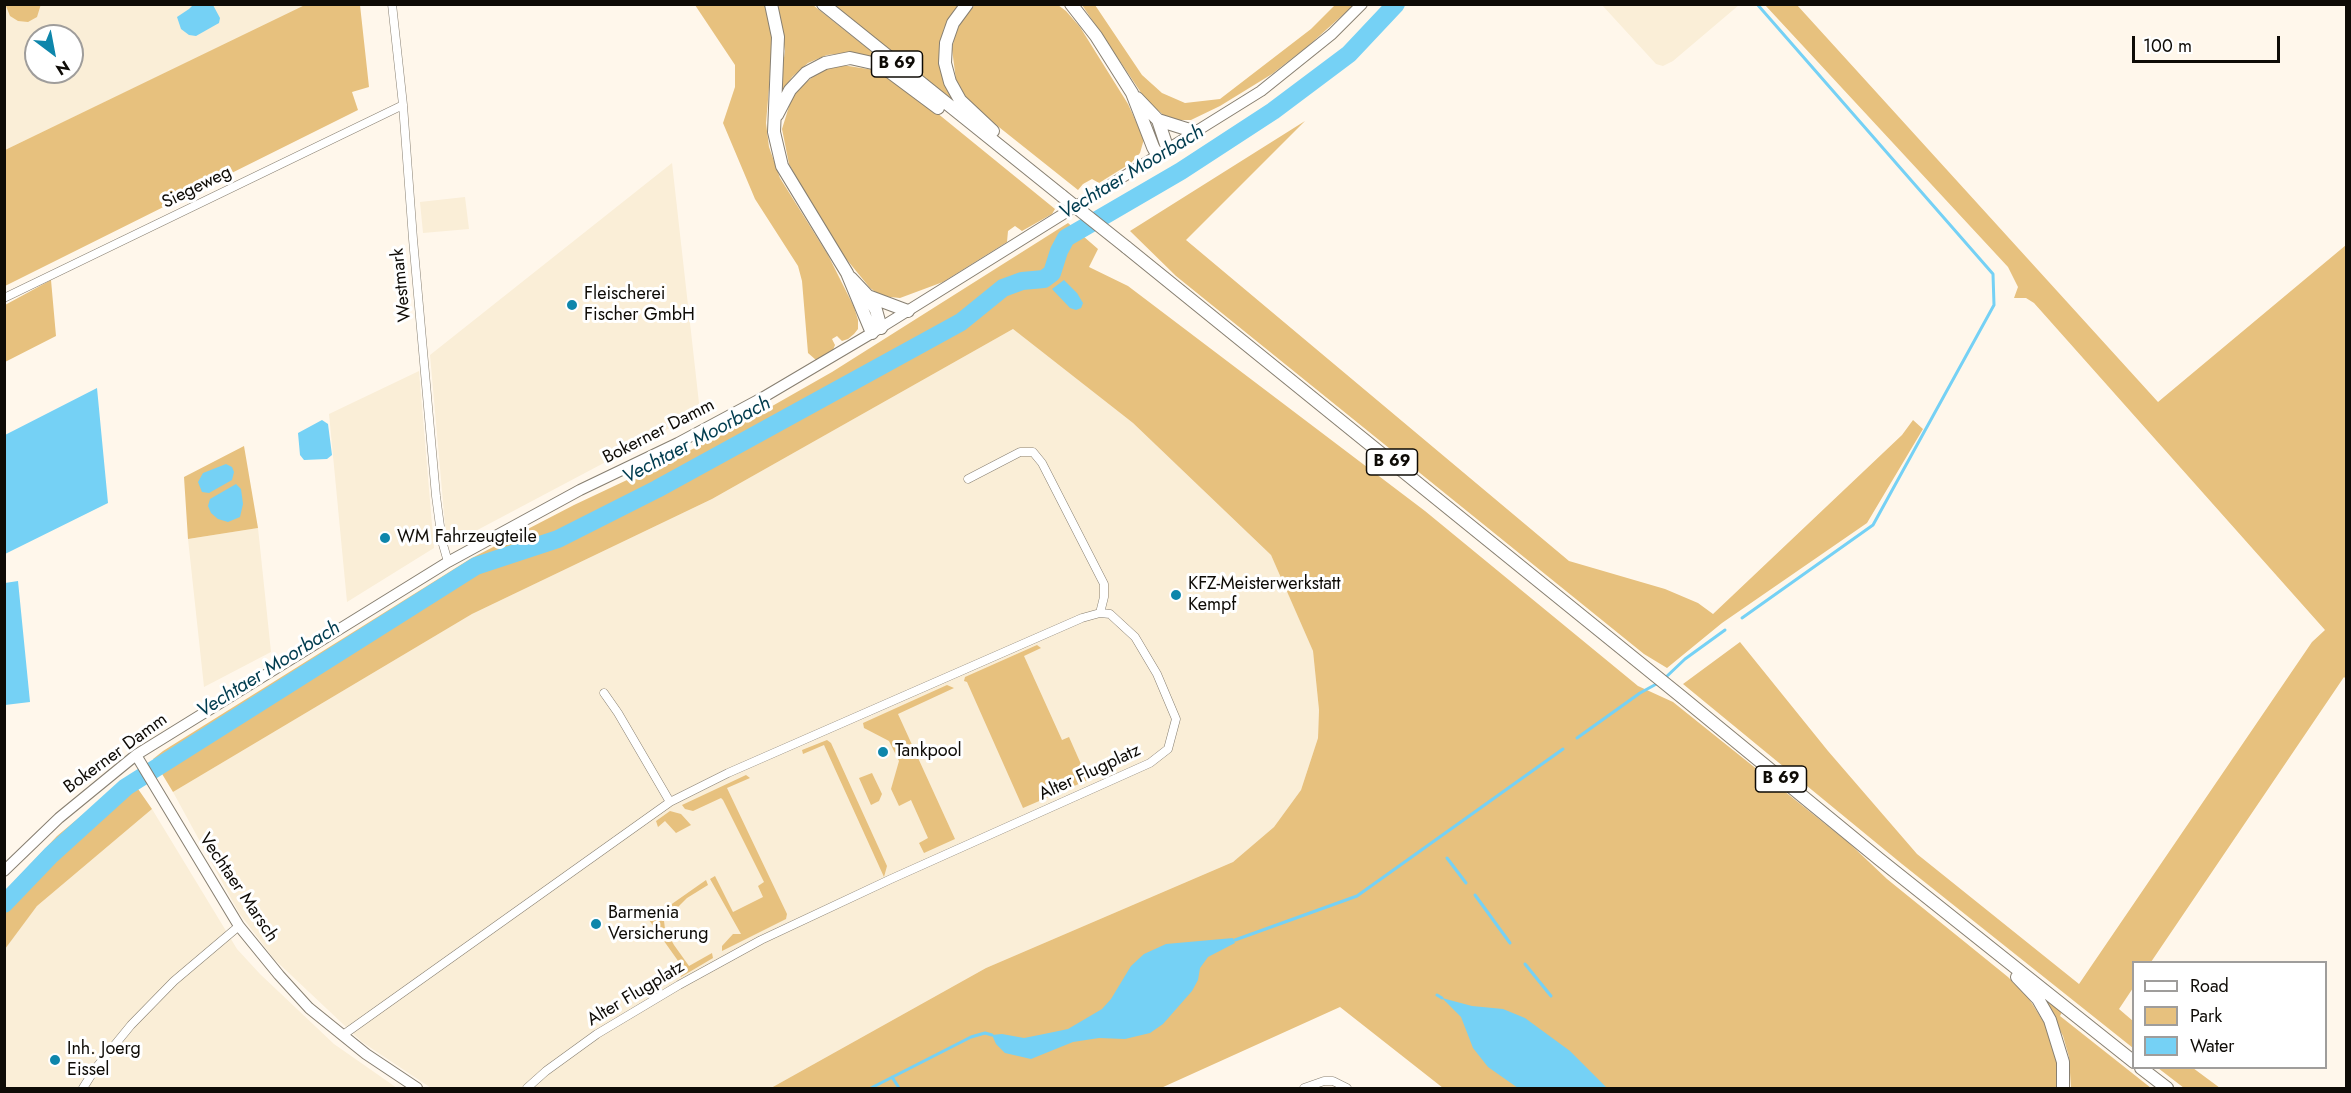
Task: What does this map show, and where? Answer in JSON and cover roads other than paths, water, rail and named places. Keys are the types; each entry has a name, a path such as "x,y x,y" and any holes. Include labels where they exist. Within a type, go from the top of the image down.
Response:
{"main road":[{"path":"771,4 778,37 774,122 777,149 782,166 847,273 876,330"},
{"name":"B 69","path":"823,4 2132,1061"},
{"path":"967,4 953,23 946,43 945,63 950,82 960,100 1008,144 1023,165"},
{"path":"1071,4 1096,36 1132,93 1153,147 1163,153"},
{"name":"Bokerner Damm","path":"4,871 59,818 136,755 448,562 580,490 678,443 741,409 908,311 1261,92 1332,34 1362,4"},
{"path":"774,122 790,90 806,73 825,63 850,58 877,64 948,115 971,124"},
{"path":"1132,93 1158,120 1196,132"},
{"path":"1158,120 1163,153"},
{"path":"847,273 868,296 876,310 876,330"},
{"path":"868,296 908,311"},
{"name":"Vechtaer Marsch","path":"136,755 239,926 279,975 309,1008 417,1089"},
{"path":"1962,925 1970,940 2018,978 2038,999 2050,1020 2058,1041 2062,1062 2063,1089"},
{"path":"2142,1069 2167,1089"}],"street":[{"name":"Westmark","path":"392,4 403,105 412,239 436,496 442,541 448,562"},
{"name":"Siegeweg","path":"4,298 403,105"},
{"path":"343,1035 670,802 728,773 795,746 1042,635 1100,613 1104,584 1042,463 1033,453 1020,452 968,479"},
{"name":"Alter Flugplatz","path":"527,1089 546,1071 597,1034 761,940 1150,763 1168,749 1176,719 1157,674 1135,637 1110,614 1100,613"},
{"path":"604,693 618,712 670,802"},
{"path":"83,1089 95,1069 145,1011 174,981 239,926"},
{"path":"1304,1089 1324,1081 1333,1081 1347,1089"}],"water":[{"path":"193,5 213,5 220,18 219,23 196,36 189,35 181,29 177,17"},
{"path":"1064,280 1077,293 1083,303 1081,308 1076,310 1070,308 1052,289"},
{"path":"97,388 108,503 5,554 5,435"},
{"path":"322,420 328,424 332,455 327,459 304,460 300,455 298,433"},
{"path":"226,464 232,467 234,472 232,480 209,493 202,492 198,482 203,473"},
{"path":"236,484 241,489 243,504 240,517 228,522 218,519 211,513 208,506 210,499"},
{"path":"18,581 30,702 5,705 5,583"},
{"path":"1233,938 1235,943 1208,957 1200,968 1198,980 1192,991 1163,1024 1150,1033 1125,1039 1099,1038 1073,1042 1031,1059 1005,1053 996,1044 992,1035 1002,1034 1024,1038 1068,1029 1102,1009 1111,999 1131,966 1144,954 1166,944"},
{"path":"1442,998 1472,1006 1503,1009 1525,1018 1570,1051 1607,1088 1518,1088 1488,1067 1473,1048 1461,1017"}],"waterway":[{"name":"Vechtaer Moorbach","path":"4,904 51,855 126,787 476,566 558,539 657,489 961,322 1003,288 1022,281 1044,279 1052,273 1066,238 1181,171 1273,111 1349,54 1396,4"},
{"path":"1742,618 1873,525 1994,305 1993,274 1757,4"},
{"path":"1665,678 1685,659 1725,630"},
{"path":"1577,738 1640,693 1660,682"},
{"path":"1235,940 1357,896 1563,749"},
{"path":"1447,858 1466,883"},
{"path":"1475,895 1510,943"},
{"path":"1525,964 1551,996"},
{"path":"1437,995 1442,998"},
{"path":"871,1088 971,1037 985,1033 992,1035"},
{"path":"892,1077 899,1088"}],"place":[{"name":"Fleischerei Fischer GmbH","path":"572,305"},
{"name":"WM Fahrzeugteile","path":"385,538"},
{"name":"KFZ-Meisterwerkstatt Kempf","path":"1176,595"},
{"name":"Tankpool","path":"883,752"},
{"name":"Barmenia Versicherung","path":"596,924"},
{"name":"Inh. Joerg Eissel","path":"55,1060"}]}
